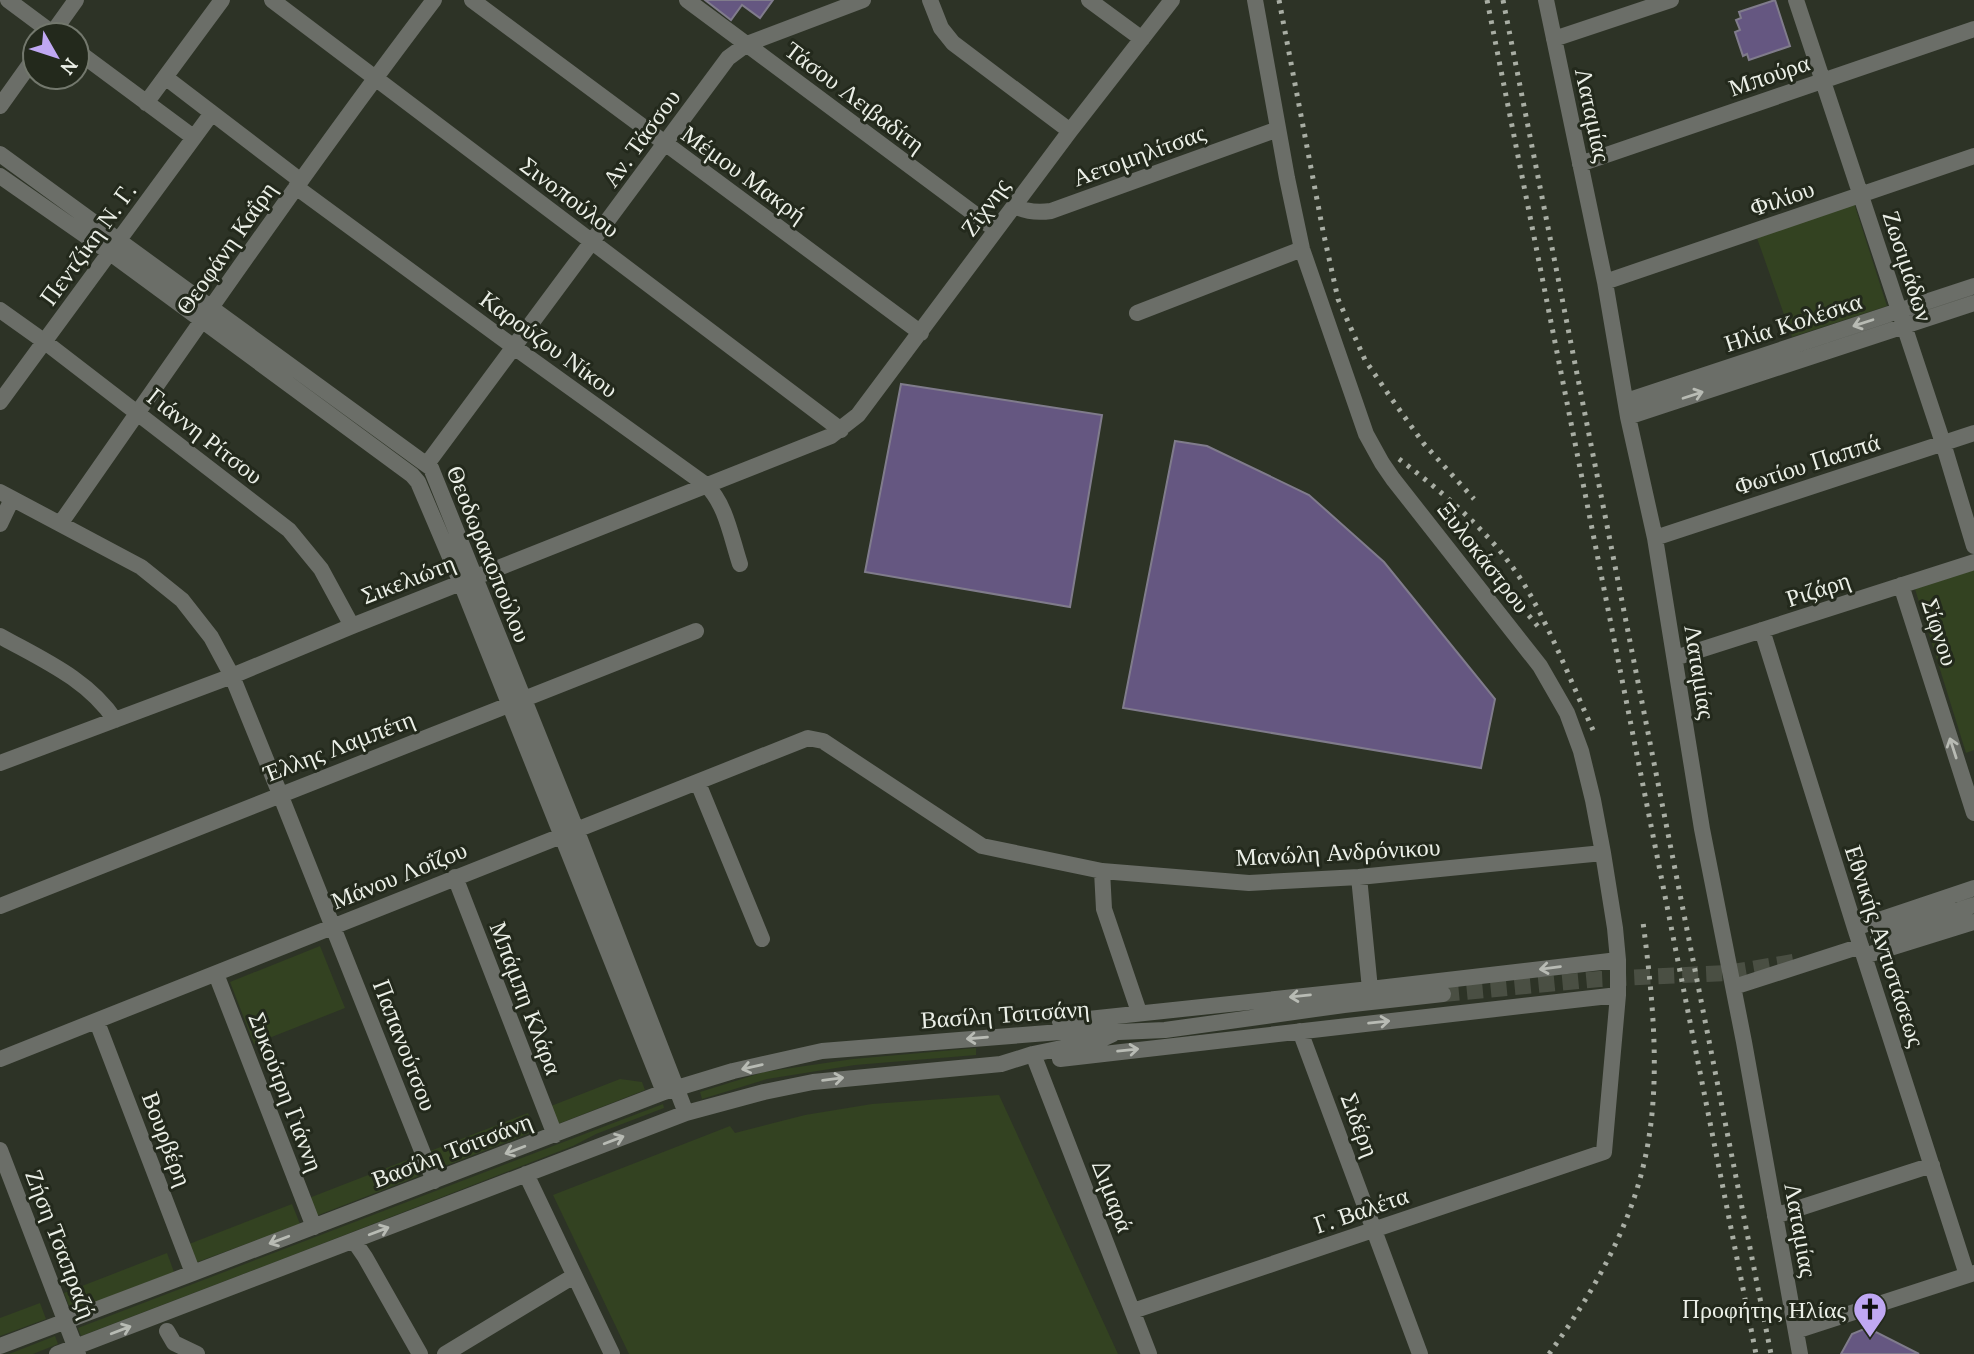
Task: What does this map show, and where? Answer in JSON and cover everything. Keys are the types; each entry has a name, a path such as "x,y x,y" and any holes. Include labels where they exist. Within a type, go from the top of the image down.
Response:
{"street":[{"path":"8,0 36,21"},
{"path":"62,21 76,0"},
{"path":"146,103 222,0"},
{"name":"Σινοπούλου","path":"272,0 592,242 836,433"},
{"name":"Θεοφάνη Καΐρη","path":"60,524 299,184 434,0"},
{"name":"Μέμου Μακρή","path":"472,0 921,333"},
{"name":"Τάσου Λειβαδίτη","path":"687,0 996,230"},
{"name":"Αν. Τάσσου","path":"427,464 734,53 747,44 863,0"},
{"path":"930,0 941,28 953,43 1070,131"},
{"path":"1089,0 1142,38"},
{"name":"Ζίχνης","path":"836,433 858,415 1070,131 1172,0"},
{"name":"Ξυλοκάστρου","path":"1255,0 1302,249 1366,434 1393,479 1533,656 1563,705 1581,751 1603,853 1618,960 1618,995 1604,1152"},
{"name":"Λαταμίας","path":"1546,0 1655,538 1702,829 1734,986 1800,1354"},
{"path":"1554,39 1671,0"},
{"name":"Ζωσιμάδων","path":"1796,0 1943,443 1974,547"},
{"name":"Μπούρα","path":"1580,164 1974,29"},
{"path":"91,62 193,137"},
{"path":"0,106 21,77"},
{"name":"Καρούζου Νίκου","path":"165,77 299,184 513,347 706,485 720,504 740,564"},
{"name":"Πεντζίκη Ν. Γ.","path":"0,402 212,113"},
{"name":"Αετομηλίτσας","path":"1014,206 1025,211 1051,211 1278,129"},
{"name":"Θεοδωρακοπούλου","path":"0,154 113,246 208,315 427,464 434,473 468,580"},
{"name":"Φιλίου","path":"1605,282 1974,156"},
{"path":"0,176 113,246"},
{"path":"1137,313 1302,249"},
{"name":"Ηλία Κολέσκα","path":"1627,409 1901,318 1974,286"},
{"name":"Ηλία Κολέσκα","path":"1901,318 1974,303"},
{"name":"Γιάννη Ρίτσου","path":"2,315 45,342 289,530 321,569 352,626"},
{"path":"208,315 411,475 422,489 468,580 670,1089 686,1113"},
{"name":"Σικελιώτη","path":"0,763 232,676 836,433"},
{"name":"Φωτίου Παππά","path":"1655,538 1974,433"},
{"path":"0,524 6,495"},
{"name":"Παπανούτσου","path":"6,495 152,575 173,592 206,628 232,676 281,794 434,1181"},
{"name":"Ριζάρη","path":"1675,658 1974,562"},
{"name":"Σίφνου","path":"1901,585 1974,813"},
{"name":"Έλλης Λαμπέτη","path":"0,906 696,631"},
{"name":"Εθνικής Αντιστάσεως","path":"1762,631 1862,951 1932,1165 1971,1274"},
{"path":"0,636 78,681 97,697 115,720"},
{"name":"Μανώλη Ανδρόνικου","path":"816,738 982,846 1102,871 1249,883 1359,877 1603,853"},
{"name":"Μάνου Λοΐζου","path":"0,1059 568,832 698,783 800,740 816,738"},
{"path":"698,783 762,939"},
{"path":"1102,871 1104,909 1139,1012"},
{"name":"Μπάμπη Κλάρα","path":"455,877 555,1135"},
{"path":"1359,877 1370,989"},
{"path":"1855,928 1974,888"},
{"path":"1878,936 1974,905"},
{"path":"1734,986 1974,922"},
{"path":"1033,1034 1061,1022 1139,1012 1618,960"},
{"name":"Συκούτρη Γιάννη","path":"216,974 314,1227"},
{"path":"1119,1032 1165,1030 1344,1004 1443,994"},
{"name":"Βασίλη Τσιτσάνη","path":"57,1354 77,1351 686,1113 764,1092 813,1082 979,1067 1618,995"},
{"name":"Βουρβέρη","path":"97,1022 193,1273"},
{"name":"Βασίλη Τσιτσάνη","path":"0,1346 670,1089 733,1071 822,1051 1033,1034 1100,1030 1119,1032"},
{"name":"Σιδέρη","path":"1300,1031 1420,1354"},
{"name":"Βασίλη Τσιτσάνη","path":"1035,1059 1119,1032"},
{"name":"Διμαρά","path":"1035,1059 1149,1354"},
{"name":"Ζήση Τσαπραζή","path":"0,1150 77,1351"},
{"name":"Γ. Βαλέτα","path":"1133,1311 1604,1152"},
{"path":"1775,1216 1932,1165"},
{"path":"526,1174 612,1354"},
{"path":"354,1241 420,1354"},
{"path":"1796,1331 1971,1274"},
{"path":"444,1354 574,1276"},
{"path":"167,1331 174,1343 197,1354"}],"green space":[{"path":"1854,203 1887,306 1792,337 1757,238"},
{"path":"1974,570 1974,750 1966,753 1915,589"},
{"path":"320,946 345,1008 254,1044 230,982"},
{"path":"976,1048 976,1055 855,1065 767,1079 702,1099 700,1092 764,1072 853,1059"},
{"path":"620,1079 642,1082 645,1090 558,1124 551,1106"},
{"path":"999,1095 1118,1354 629,1354 553,1195 730,1126 735,1133 805,1115 872,1104"},
{"path":"663,1104 664,1108 596,1134 573,1146 81,1336 78,1328"},
{"path":"528,1113 535,1131 432,1171 425,1153"},
{"path":"412,1158 419,1176 316,1216 309,1198"},
{"path":"292,1204 300,1224 192,1264 184,1246"},
{"path":"167,1253 174,1272 71,1311 64,1293"},
{"path":"40,1303 46,1319 0,1336 0,1318"},
{"path":"55,1336 58,1344 33,1354 9,1354"}],"building":[{"path":"705,0 773,0 760,18 742,5 731,20"},
{"path":"1775,0 1790,46 1749,60 1747,54 1743,56 1735,32 1740,30 1736,20 1741,18 1739,12"},
{"path":"901,384 1102,415 1070,607 865,572"},
{"path":"1175,441 1207,446 1309,495 1384,562 1495,699 1481,768 1123,708"},
{"name":"Προφήτης Ηλίας","path":"1864,1329 1876,1332 1919,1354 1841,1354 1852,1334"}],"tunnel":[{"path":"1443,994 1600,979 1727,973 1799,961"}],"railway":[{"path":"1279,0 1338,299 1365,360 1424,444 1474,499"},
{"path":"1487,0 1756,1354"},
{"path":"1503,0 1771,1354"},
{"path":"1399,459 1473,522 1506,558 1532,598 1593,730"},
{"path":"1442,510 1540,629"},
{"path":"1549,1354 1593,1287 1618,1239 1644,1163 1653,1104 1654,1043 1643,922"}],"place":[{"name":"Προφήτης Ηλίας","path":"1870,1339"}]}
